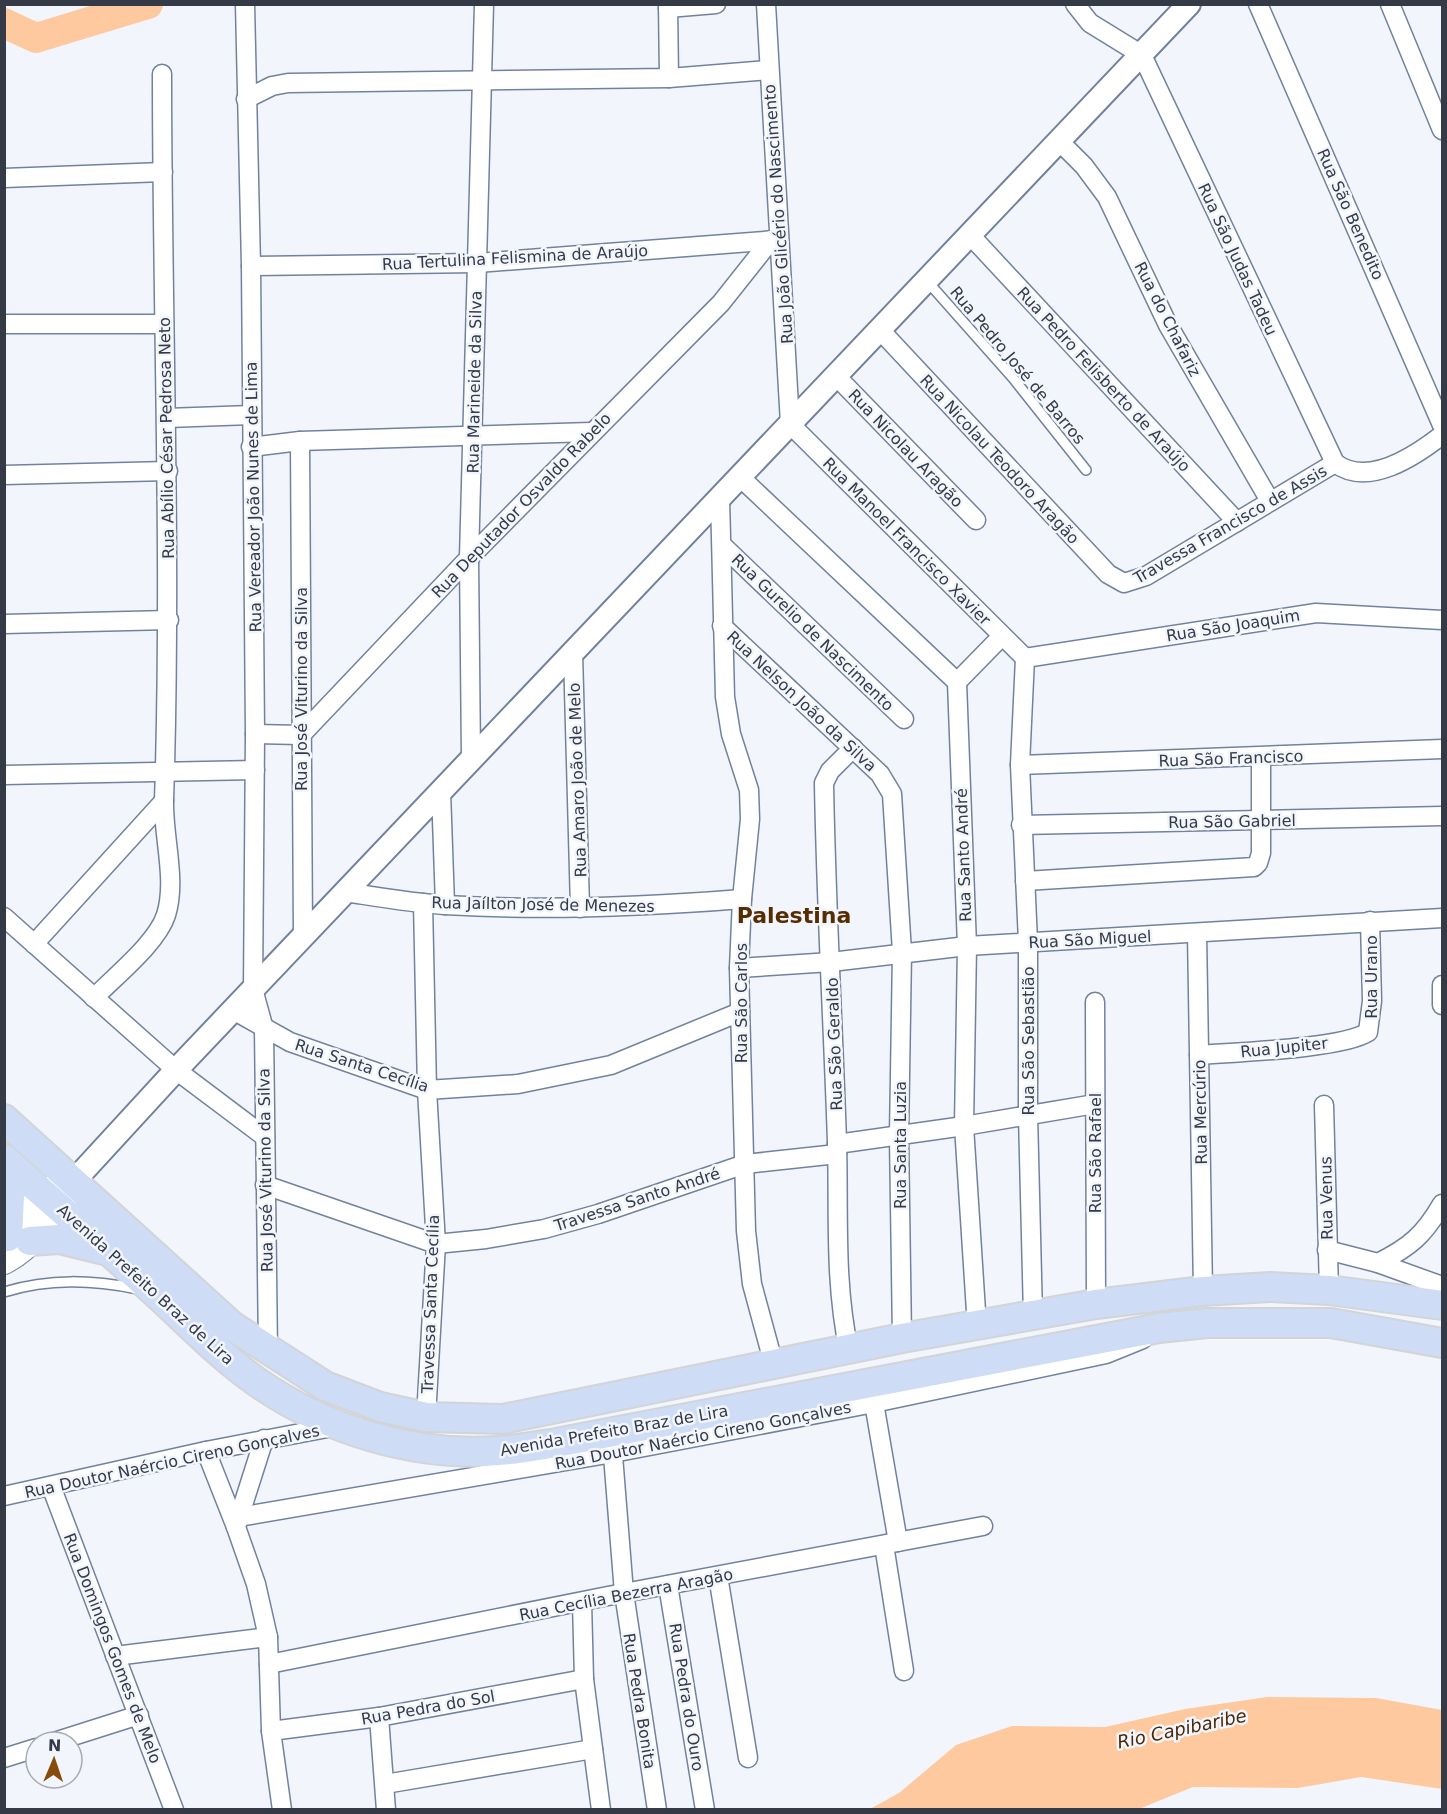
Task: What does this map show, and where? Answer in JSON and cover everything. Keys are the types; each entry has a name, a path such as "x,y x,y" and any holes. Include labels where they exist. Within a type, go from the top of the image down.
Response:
{"main road":[{"name":"Avenida Prefeito Braz de Lira","path":"4,1119 232,1326 268,1352 325,1386 380,1407 426,1417 503,1419 849,1351 902,1338 977,1327 1096,1304 1203,1291 1270,1287 1329,1290 1443,1305"},
{"name":"Avenida Prefeito Braz de Lira","path":"4,1159 111,1252 209,1344 256,1382 295,1407 340,1426 391,1442 446,1451 498,1451 612,1443 1159,1328 1207,1323 1331,1323 1443,1343"},
{"path":"4,1179 10,1196 12,1245"},
{"path":"12,1245 52,1200 74,1181"},
{"path":"12,1245 59,1239 111,1252"}],"street":[{"name":"Rua Vereador João Nunes de Lima","path":"245,4 251,266 255,734 253,989"},
{"name":"Rua Marineide da Silva","path":"471,759 469,558 484,4"},
{"path":"669,78 668,6 716,4"},
{"name":"Rua João Glicério do Nascimento","path":"766,4 775,240 790,424"},
{"path":"1075,4 1090,23 1142,55"},
{"path":"74,1181 176,1070 1189,4"},
{"name":"Rua São Benedito","path":"1258,4 1443,425"},
{"path":"1390,4 1443,129"},
{"name":"Rua São Judas Tadeu","path":"1142,55 1335,463"},
{"path":"246,99 272,86 288,83 669,78 769,70"},
{"name":"Rua Abílio César Pedrosa Neto","path":"94,998 151,940 161,927 166,914 168,881 164,801 167,773 169,620 162,74"},
{"name":"Rua do Chafariz","path":"1059,141 1084,166 1107,197 1168,325 1270,501"},
{"path":"4,178 163,172"},
{"name":"Rua Pedro Felisberto de Araújo","path":"970,235 1237,522"},
{"name":"Rua Tertulina Felismina de Araújo","path":"251,266 477,263 775,240"},
{"name":"Rua Deputador Osvaldo Rabelo","path":"301,735 591,432 721,303 775,240"},
{"path":"4,324 164,324"},
{"name":"Rua Nicolau Teodoro Aragão","path":"880,330 1108,574 1124,583"},
{"name":"Rua Nicolau Aragão","path":"836,376 976,520"},
{"path":"167,418 251,415"},
{"name":"Rua Manoel Francisco Xavier","path":"790,424 1025,658"},
{"path":"251,447 300,441 591,432"},
{"path":"1335,463 1346,471 1368,472 1411,457 1443,435"},
{"name":"Rua José Viturino da Silva","path":"300,441 303,936"},
{"name":"Travessa Francisco de Assis","path":"1124,583 1146,576 1335,463"},
{"path":"4,475 168,471"},
{"path":"740,477 957,682 1002,636"},
{"name":"Rua São Carlos","path":"720,498 722,626 728,717 749,790 748,853 742,899 739,968 748,1257 774,1365"},
{"name":"Rua Gurelio de Nascimento","path":"722,545 904,719"},
{"name":"Rua São Joaquim","path":"1025,658 1305,614 1341,613 1443,620"},
{"path":"4,624 169,620"},
{"name":"Rua Nelson João da Silva","path":"722,626 880,774 892,794 902,952"},
{"name":"Rua Amaro João de Melo","path":"573,652 580,908"},
{"name":"Rua São Sebastião","path":"1025,658 1020,765 1028,942 1028,1115 1033,1316"},
{"name":"Rua Santo André","path":"957,682 967,946 964,1126 977,1327"},
{"path":"255,734 301,735"},
{"name":"Rua São Geraldo","path":"849,1351 841,1318 838,1275 837,1149 824,783 830,771 852,748"},
{"name":"Rua São Francisco","path":"1020,765 1443,749"},
{"path":"1025,880 1239,869 1258,863 1261,821 1261,757"},
{"path":"4,775 255,770"},
{"path":"441,791 445,905"},
{"path":"34,944 164,801"},
{"name":"Rua São Gabriel","path":"1021,825 1443,816"},
{"name":"Rua Jaílton José de Menezes","path":"345,892 445,905 580,908 638,907 742,899"},
{"name":"Travessa Santa Cecília","path":"423,903 427,1089 436,1244 426,1417"},
{"path":"4,917 176,1070 265,1137"},
{"name":"Rua São Miguel","path":"739,968 831,962 967,946 1443,918"},
{"name":"Rua Urano","path":"1368,1032 1372,1009 1371,921"},
{"name":"Rua Mercúrio","path":"1197,933 1203,1291"},
{"name":"Rua Santa Luzia","path":"902,952 899,1136 902,1338"},
{"path":"1442,984 1443,1005"},
{"name":"Rua José Viturino da Silva","path":"253,989 264,1029 268,1352"},
{"name":"Rua São Rafael","path":"1095,1002 1096,1304"},
{"name":"Rua Santa Cecília","path":"233,1010 290,1042 427,1089 518,1084 611,1065 740,1012"},
{"name":"Rua Jupiter","path":"1198,1055 1326,1043 1358,1038 1368,1032"},
{"name":"Travessa Santo André","path":"265,1185 436,1244 486,1239 544,1229 598,1214 745,1164 1095,1104"},
{"name":"Rua Venus","path":"1324,1105 1329,1290"},
{"path":"1378,1263 1396,1254 1426,1231 1443,1204"},
{"path":"1327,1250 1378,1263 1443,1286"},
{"name":"Rua Doutor Naércio Cireno Gonçalves","path":"238,1522 612,1443 874,1403 1106,1354 1137,1343 1159,1328"},
{"path":"874,1403 904,1671"},
{"name":"Rua Doutor Naércio Cireno Gonçalves","path":"4,1496 206,1451 340,1426"},
{"path":"238,1522 264,1439"},
{"name":"Rua Pedra Bonita","path":"612,1443 624,1593 657,1809"},
{"path":"206,1451 238,1522 262,1605 268,1637 271,1731 282,1809"},
{"name":"Rua Domingos Gomes de Melo","path":"51,1486 174,1809"},
{"name":"Rua Cecília Bezerra Aragão","path":"269,1664 624,1593 983,1526"},
{"path":"718,1576 748,1758"},
{"name":"Rua Pedra do Ouro","path":"668,1585 705,1809"},
{"path":"582,1602 584,1679 601,1809"},
{"path":"115,1656 268,1637"},
{"name":"Rua Pedra do Sol","path":"271,1731 379,1717 584,1679"},
{"path":"84,1732 139,1715"},
{"path":"379,1717 386,1809"},
{"path":"385,1784 593,1749"},
{"path":"4,1758 24,1752"}],"lane":[{"name":"Rua Pedro José de Barros","path":"927,280 1013,378 1086,470"},
{"path":"4,1292 66,1280 88,1281 155,1292"}],"water":[{"name":"Rio Capibaribe","path":"1267,1697 1376,1698 1442,1710 1442,1789 1361,1777 1298,1788 1193,1787 1139,1809 870,1809 899,1793 956,1745 1012,1726 1105,1727 1185,1709"}],"waterway":[{"path":"4,23 36,38 148,4"}],"district":[{"name":"Palestina","path":"794,915"}]}
